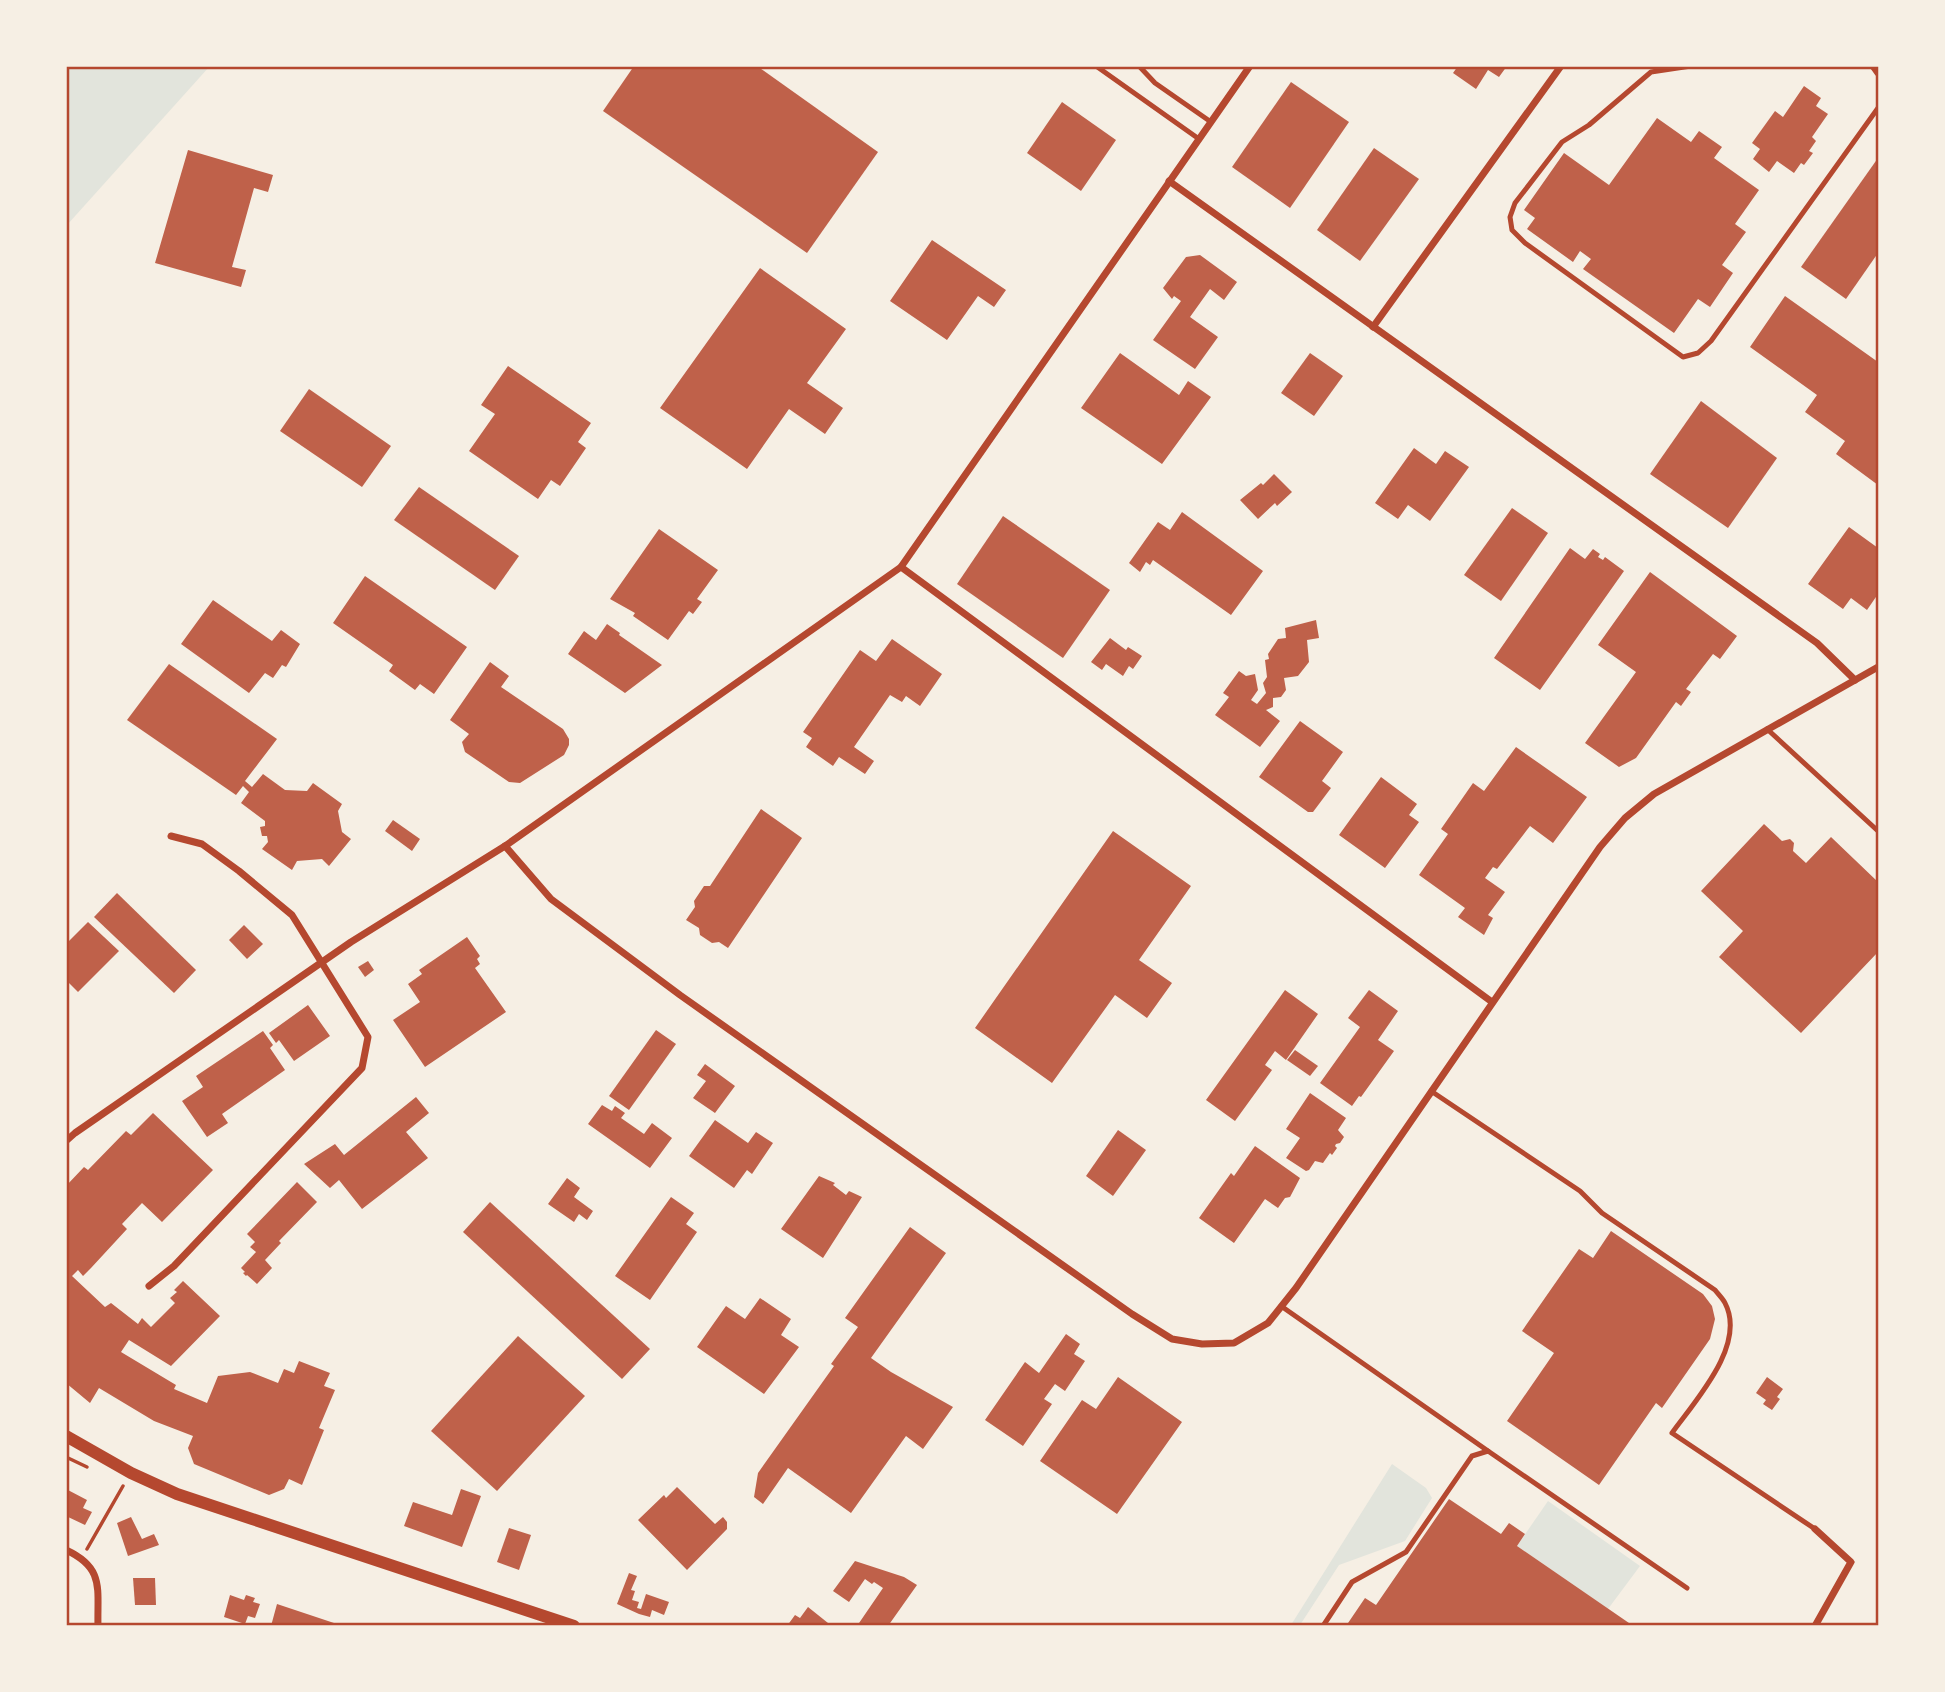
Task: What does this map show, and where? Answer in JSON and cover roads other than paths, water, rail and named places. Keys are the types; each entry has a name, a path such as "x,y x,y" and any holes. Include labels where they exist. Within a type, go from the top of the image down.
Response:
{"street":[{"path":"1373,327 1561,66"},
{"path":"1872,66 1878,73"},
{"path":"66,1141 351,942 505,846 901,567 1249,67"},
{"path":"1170,181 1817,643 1855,680"},
{"path":"901,567 1492,1002"},
{"path":"505,846 561,907 940,1180 1132,1314 1172,1339 1202,1344 1234,1343 1268,1323 1282,1306 1600,847 1625,818 1654,794 1878,667"},
{"path":"149,1286 174,1266 362,1068 368,1037 292,915 202,844 171,836"},
{"path":"66,1436 131,1474 190,1498 574,1626"},
{"path":"1815,1529 1851,1562 1815,1626"},
{"path":"66,1550 82,1557 97,1577 97,1626"}],"lane":[{"path":"1096,66 1199,139"},
{"path":"1139,66 1154,83 1211,122"},
{"path":"1690,66 1651,72 1589,125 1562,142 1514,203 1510,217 1512,230 1525,243 1683,357 1698,353 1711,341 1878,108"},
{"path":"1767,729 1878,831"},
{"path":"1431,1091 1580,1191 1602,1213 1715,1290 1725,1303 1730,1322 1728,1346 1712,1379 1672,1433 1815,1529"},
{"path":"1282,1306 1687,1588"},
{"path":"1323,1626 1352,1582 1406,1552 1472,1456 1488,1451"}]}
